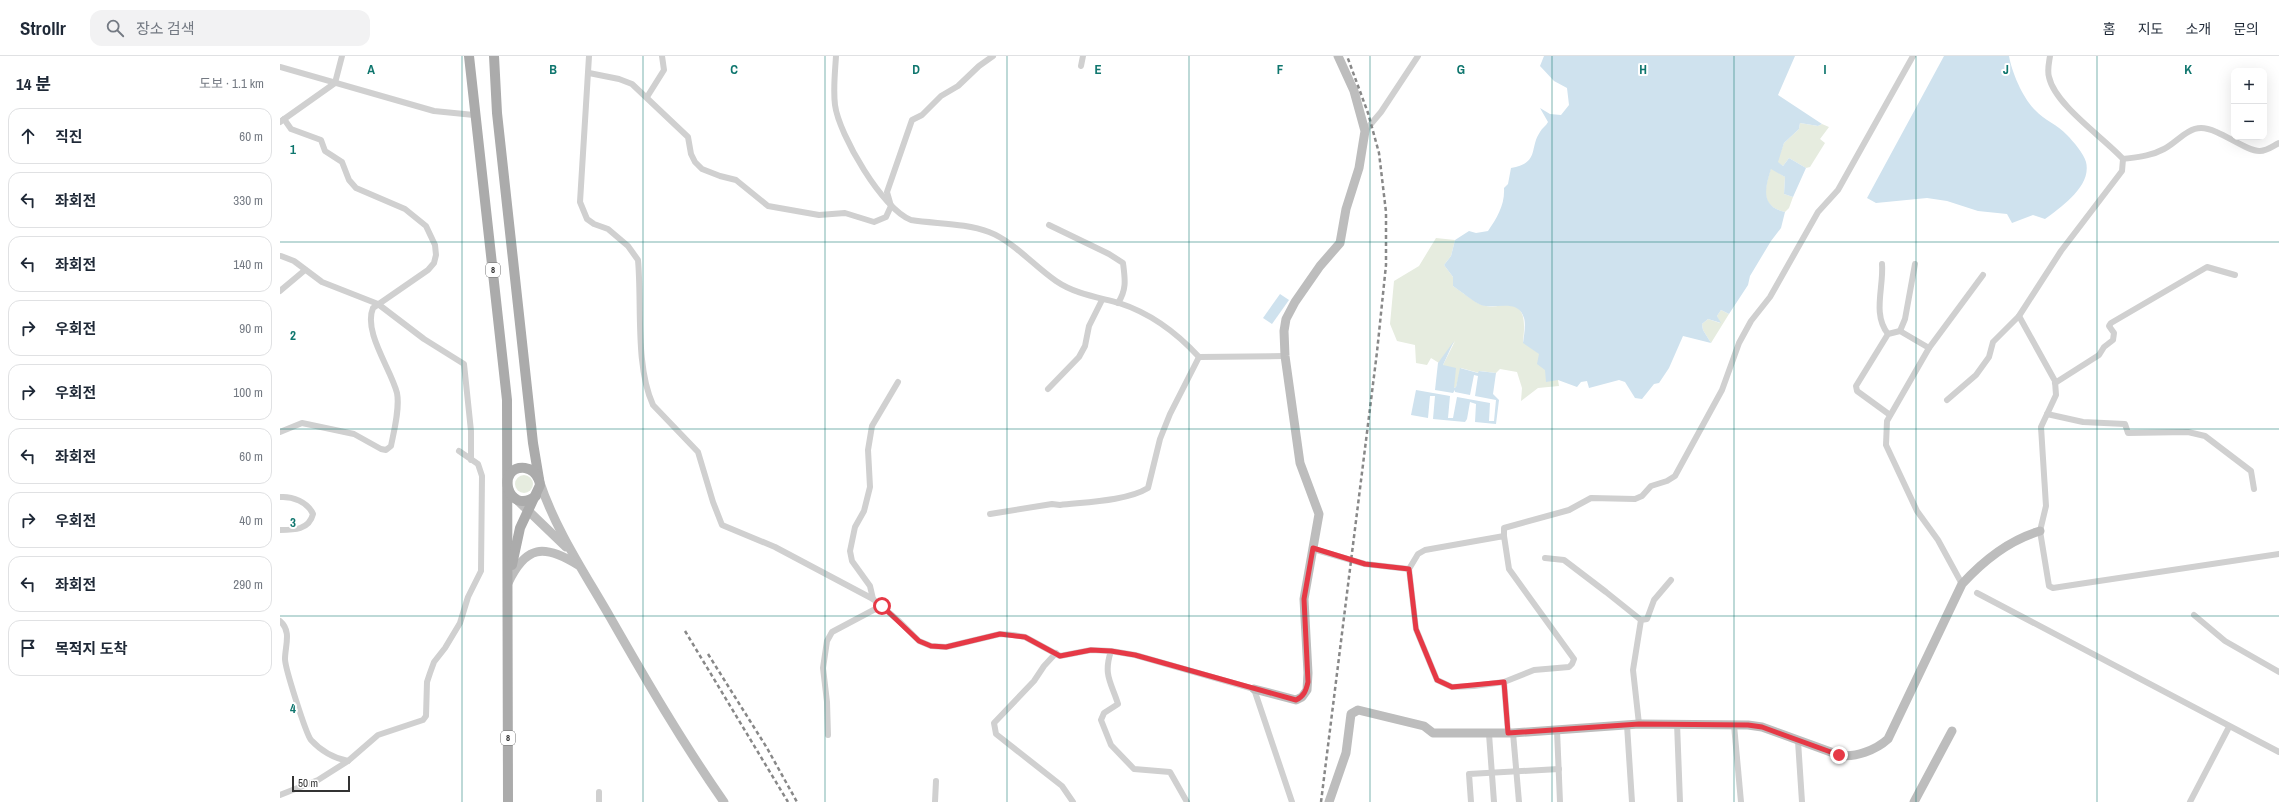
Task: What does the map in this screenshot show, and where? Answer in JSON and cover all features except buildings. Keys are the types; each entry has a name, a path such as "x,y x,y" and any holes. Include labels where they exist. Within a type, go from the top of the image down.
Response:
{"main road":[{"name":"8","path":"469,56 474,115 507,400 508,802"},
{"name":"8","path":"494,56 497,113 533,443 539,480"},
{"path":"519,469 534,472 539,480 539,491 536,496 526,501 510,495 507,485 510,474 519,469"},
{"name":"8","path":"508,583 520,528 527,509 536,496"}],"street":[{"path":"280,432 302,423 354,434 380,449 386,450 390,446 397,393 379,351 371,321 373,308 428,270 434,263 436,255 432,235 426,226 410,212 356,188 349,180 342,162 325,151 320,140 292,129 282,121 335,83 342,56"},
{"path":"589,56 580,202 587,219 594,224 608,229 628,246 638,260 644,376 653,405 698,452 714,508 722,525 775,547 873,599 919,641 931,646 946,647 977,638 1006,635 1025,637 1066,657 1091,650 1111,651 1135,655 1296,700 1302,697 1307,690 1308,673 1304,599 1319,514 1300,463 1285,356 1286,319 1309,280 1340,243 1346,209 1359,168 1365,131 1354,91 1338,56"},
{"path":"647,97 664,70 662,56"},
{"path":"836,56 833,86 838,122 862,168 891,206 902,217 911,220 975,228 991,233 1057,281 1102,300 1118,303 1154,318 1185,342 1198,357 1285,356"},
{"path":"589,73 632,84 688,137 691,154 695,162 708,171 736,180 768,206 819,215 845,213 874,222 886,217 891,206 887,192 912,120 922,115 941,96 958,86 979,66 993,56"},
{"path":"1081,66 1083,56"},
{"path":"1365,131 1381,112 1418,56"},
{"path":"1504,536 1425,550 1418,554 1409,569 1416,629 1437,680 1452,687 1504,682 1534,670 1552,667 1569,667 1572,664 1574,659 1509,569 1504,528 1569,510 1591,498 1635,499 1642,496 1651,486 1667,481 1675,476 1722,390 1738,343 1751,321 1770,297 1818,212 1838,190 1913,56"},
{"path":"2050,56 2049,78 2054,88 2078,118 2123,159"},
{"path":"280,66 434,111 474,115"},
{"path":"2123,159 2154,154 2173,144 2191,130 2202,128 2232,139 2258,152 2266,150 2279,143"},
{"path":"1947,400 1976,375 1989,357 1993,342 2020,316 2061,251 2122,171 2123,159"},
{"path":"1049,225 1109,254 1123,263 1126,283 1123,295 1118,303"},
{"path":"281,256 294,261 322,282 378,304 424,339 464,364 471,431 471,460"},
{"path":"1882,264 1879,317 1881,326 1888,334"},
{"path":"1900,331 1905,319 1915,264"},
{"path":"2055,383 2099,355 2104,347 2113,340 2114,333 2109,326 2111,323 2207,267 2235,275"},
{"path":"280,291 305,270"},
{"path":"1962,584 1938,540 1917,511 1886,445 1885,433 1886,421 1929,348 1983,275"},
{"path":"1048,389 1079,357 1085,346 1089,326 1102,300"},
{"path":"2020,316 2055,383 2056,395 2041,427 2046,506 2040,531 2049,586 2053,588 2279,554"},
{"path":"1890,415 1857,391 1856,386 1888,334 1900,331 1929,348"},
{"path":"990,514 1052,504 1060,505 1108,499 1140,493 1148,488 1160,440 1170,414 1198,357"},
{"path":"873,599 870,586 852,561 850,551 855,527 864,510 870,487 868,450 872,426 898,382"},
{"path":"2047,414 2083,422 2125,424 2128,433 2188,432 2206,436 2251,471 2254,489"},
{"path":"280,795 318,780 348,761 378,735 423,720 426,716 427,682 434,662 445,648 460,623 468,597 481,572 482,476 478,464 459,451"},
{"path":"539,480 555,520 573,554 670,720 724,802"},
{"path":"280,496 286,496 305,504 310,508 313,514 308,524 299,530 280,530"},
{"path":"515,498 573,554"},
{"path":"1329,802 1346,753 1352,714 1354,711 1358,710 1424,726 1434,733 1489,734 1639,724 1677,723 1734,725 1762,727 1798,741 1847,756 1871,750 1888,739 1962,584 1975,569 2009,544 2023,536 2040,531"},
{"path":"1313,548 1365,564 1409,569"},
{"path":"508,583 520,563 528,556 539,551 560,553 580,566"},
{"path":"1545,558 1564,560 1641,620 1647,619 1654,600 1671,580"},
{"path":"1977,593 2279,752"},
{"path":"828,735 827,702 822,668 827,641 832,632 882,606"},
{"path":"2194,615 2225,641 2279,672"},
{"path":"1639,724 1633,670 1641,620"},
{"path":"280,621 284,624 287,634 282,658 296,702 311,739 330,756 348,761"},
{"path":"1111,651 1107,662 1107,674 1118,704 1104,713 1101,720 1111,745 1134,769 1170,772 1187,802"},
{"path":"1056,653 1044,666 1034,681 994,722 994,727 996,734 1062,786 1073,802"},
{"path":"1504,682 1519,802"},
{"path":"1254,689 1292,802"},
{"path":"1677,723 1680,802"},
{"path":"1627,725 1632,802"},
{"path":"1734,725 1741,802"},
{"path":"2190,802 2229,727"},
{"path":"1557,730 1560,802"},
{"path":"1914,802 1952,731"},
{"path":"1489,734 1494,802"},
{"path":"1798,741 1802,802"},
{"path":"1471,802 1469,774 1559,769"},
{"path":"935,802 936,781"},
{"path":"599,792 599,802"}],"shaded area":[{"path":"1800,123 1818,126 1822,124 1829,127 1820,139 1825,143 1810,167 1806,168 1789,158 1783,166 1777,162 1784,143 1799,129"},
{"path":"1771,168 1785,177 1784,194 1793,197 1789,208 1785,212 1771,205 1766,195 1767,182"},
{"path":"1436,238 1455,240 1451,256 1444,265 1453,277 1453,286 1479,304 1491,307 1510,305 1520,310 1524,320 1523,342 1540,354 1558,380 1559,386 1538,388 1521,401 1522,388 1517,372 1500,369 1496,373 1480,371 1479,373 1461,368 1456,387 1454,388 1443,365 1455,341 1439,363 1431,358 1427,365 1416,363 1415,345 1397,341 1390,324 1394,281 1419,266"},
{"path":"1721,310 1729,314 1711,343 1703,330 1702,324 1708,319 1720,323 1717,316"},
{"path":"524,475 530,478 533,484 530,490 524,493 518,490 515,484 518,478"}],"water":[{"path":"1544,56 1795,56 1778,95 1822,124 1818,126 1800,123 1799,129 1784,143 1778,162 1783,166 1789,158 1806,168 1793,197 1784,194 1785,177 1771,169 1767,183 1766,195 1771,205 1785,212 1781,228 1771,241 1750,276 1748,285 1729,314 1721,310 1717,316 1721,323 1708,319 1702,324 1703,330 1711,343 1683,336 1669,368 1659,383 1654,384 1642,399 1635,398 1625,382 1619,380 1589,388 1587,381 1581,382 1577,387 1558,380 1546,382 1545,370 1537,364 1539,354 1523,343 1525,323 1521,312 1512,306 1487,306 1481,305 1474,301 1453,286 1453,277 1444,265 1451,256 1455,240 1469,231 1476,233 1488,231 1502,206 1504,188 1508,184 1511,168 1520,166 1530,159 1537,138 1548,122 1540,108 1550,114 1561,115 1569,105 1567,88 1554,81 1540,66"},
{"path":"1944,56 2009,56 2013,70 2026,99 2039,114 2063,131 2083,155 2086,162 2087,171 2080,187 2067,202 2045,219 2033,215 2012,223 2007,214 1978,211 1947,201 1927,198 1876,203 1867,198"},
{"path":"1280,294 1289,300 1272,324 1263,318"},
{"path":"1454,341 1443,365 1456,368 1454,388 1456,387 1460,368 1478,373 1479,371 1496,373 1493,394 1499,400 1496,424 1475,422 1476,404 1470,402 1467,419 1465,422 1433,419 1435,396 1430,396 1428,418 1411,415 1416,390 1450,396 1448,418 1453,418 1457,397 1490,403 1489,421 1494,421 1496,400 1475,396 1478,376 1474,375 1470,395 1455,392 1455,390 1453,393 1435,390 1438,363"}],"railway":[{"path":"1321,802 1377,352 1386,265 1386,212 1379,153 1368,113 1347,56"},
{"path":"685,631 788,802"},
{"path":"708,654 767,748 797,802"}],"route":[{"path":"882,606 919,641 931,646 946,647 977,638 1000,634 1013,635 1025,637 1060,656 1066,657 1091,650 1111,651 1135,655 1296,700 1302,697 1307,690 1308,682 1304,599 1313,548 1365,564 1409,569 1416,629 1437,680 1452,687 1504,682 1508,733 1639,724 1677,723 1748,725 1762,727 1839,755"}]}
